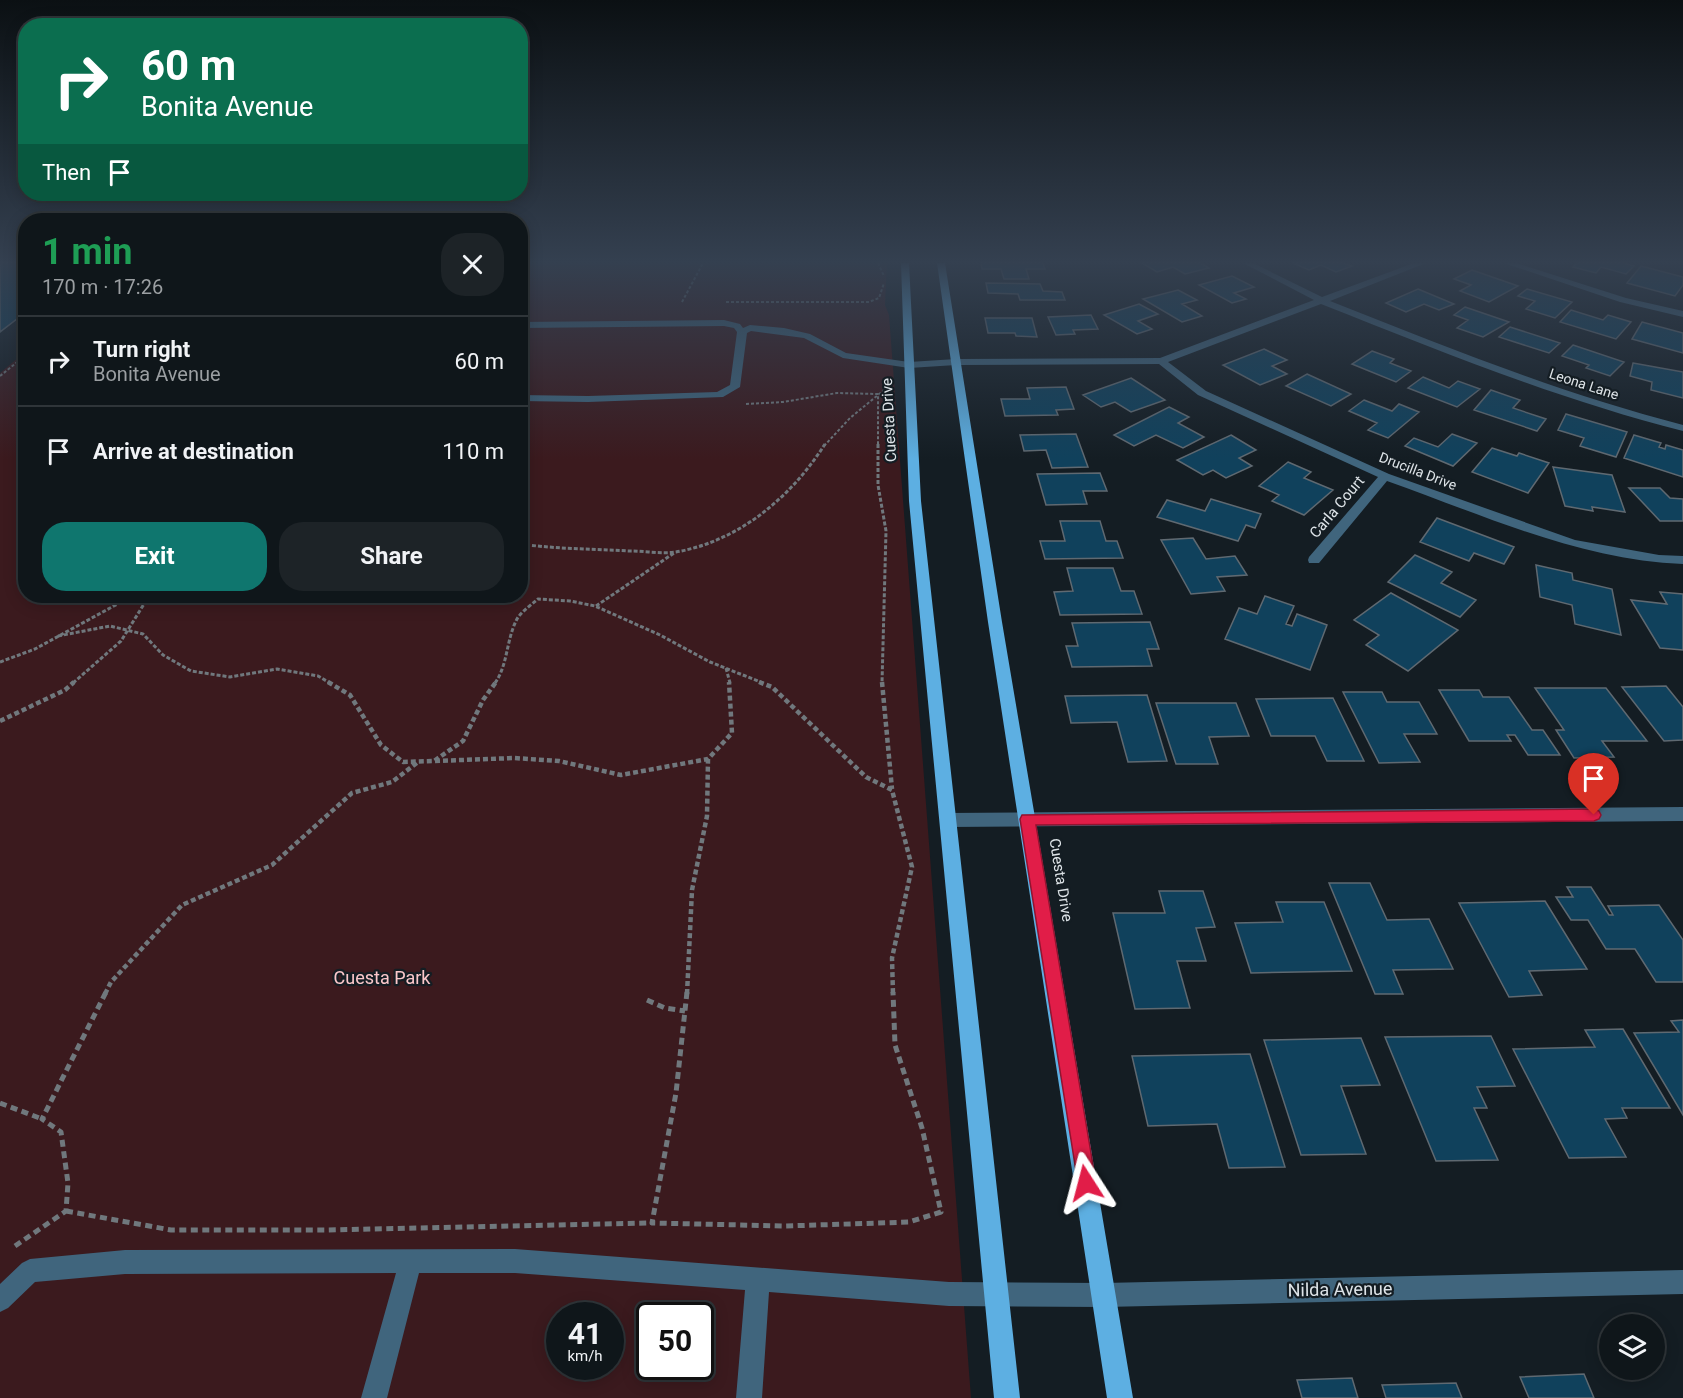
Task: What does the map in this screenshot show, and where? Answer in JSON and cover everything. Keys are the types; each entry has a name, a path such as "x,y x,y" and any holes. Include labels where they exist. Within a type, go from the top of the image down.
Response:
{"main road":[{"name":"Cuesta Drive","path":"908,328 915,501 1007,1398"},
{"name":"Cuesta Drive","path":"951,328 1120,1398"}],"street":[{"path":"528,398 599,399 719,395 735,387 742,332 739,328"},
{"path":"742,332 750,328"},
{"path":"753,328 807,336 843,355 909,365 956,362 1161,361 1249,328"},
{"name":"Leona Lane","path":"1391,328 1486,366 1640,417 1683,428"},
{"name":"Drucilla Drive","path":"1161,361 1202,393 1385,476 1572,543 1659,559 1683,560"},
{"name":"Carla Court","path":"1314,560 1385,476"},
{"path":"948,820 1683,814"},
{"name":"Nilda Avenue","path":"0,1300 30,1271 125,1262 515,1261 949,1294 1104,1295 1683,1282"},
{"path":"374,1398 411,1262"},
{"path":"749,1398 758,1281"}],"path":[{"path":"0,376 18,361"},
{"path":"528,545 562,549 675,552 714,541 754,519 785,496 808,471 826,443 850,418 892,383"},
{"path":"10,1250 66,1211 171,1230 325,1230 652,1223 786,1226 909,1222 941,1212 922,1128 895,1045 892,958 912,867 892,790 880,669 886,531 879,485 878,394"},
{"path":"595,606 675,552"},
{"path":"434,761 463,741 483,700 502,673 507,646 518,616 538,599 570,601 595,606 660,634 726,669 772,687 866,777 892,790"},
{"path":"0,662 35,649 119,603"},
{"path":"0,721 65,690 122,642 127,629 144,603"},
{"path":"58,636 110,626 143,634 163,655 191,671 230,677 277,669 318,676 350,695 381,745 403,762 536,759 559,761 590,770 621,775 708,759 732,733 730,684 726,669"},
{"path":"652,1223 676,1093 692,890 707,816 708,759"},
{"path":"42,1119 111,982 182,905 272,865 352,793 392,782 418,762"},
{"path":"647,1000 665,1008 684,1011"},
{"path":"0,1103 42,1119 61,1132 68,1183 66,1211"}],"green space":[{"name":"Cuesta Park","path":"528,328 890,328 971,1398 0,1398 0,373 18,358 18,603 528,603"}],"building":[{"path":"987,328 1035,328 1037,337 1016,336 1015,333 988,333"},
{"path":"1053,328 1098,329 1073,330 1075,334 1056,335"},
{"path":"1127,328 1152,329 1137,334"},
{"path":"1458,328 1498,328 1483,337"},
{"path":"1509,328 1514,328 1560,343 1549,353 1499,337"},
{"path":"1581,328 1625,328 1616,339"},
{"path":"1638,328 1665,328 1683,333 1683,353 1632,339"},
{"path":"1573,345 1624,362 1610,376 1586,368 1589,365 1562,356"},
{"path":"1264,349 1287,360 1272,366 1287,374 1260,385 1223,365"},
{"path":"1372,351 1394,359 1390,363 1411,371 1396,382 1352,364"},
{"path":"1633,363 1683,372 1683,398 1651,390 1652,382 1630,376"},
{"path":"1307,374 1351,394 1331,406 1286,386"},
{"path":"1423,377 1449,388 1458,381 1480,389 1457,407 1408,388"},
{"path":"1131,378 1165,400 1131,412 1115,402 1101,407 1083,395"},
{"path":"1066,387 1074,409 1056,410 1058,415 1005,416 1001,399 1030,399 1027,388"},
{"path":"1491,390 1520,400 1513,408 1546,419 1537,431 1474,410"},
{"path":"1364,400 1392,411 1399,404 1419,412 1388,438 1368,430 1377,423 1349,411"},
{"path":"1169,407 1189,417 1178,423 1204,437 1183,448 1156,435 1134,446 1114,435"},
{"path":"1566,414 1627,432 1616,457 1580,446 1584,438 1558,430"},
{"path":"1076,434 1088,467 1052,468 1046,450 1024,451 1020,435"},
{"path":"1452,434 1477,443 1453,466 1405,446 1414,438 1438,447"},
{"path":"1231,435 1256,450 1239,458 1252,466 1226,478 1213,470 1203,475 1177,460"},
{"path":"1634,435 1661,443 1659,447 1665,449 1666,445 1683,450 1683,477 1624,458"},
{"path":"1492,448 1517,456 1519,453 1549,463 1528,493 1472,472"},
{"path":"1288,462 1311,472 1304,478 1333,490 1304,515 1272,501 1279,495 1259,486"},
{"path":"1553,467 1612,475 1625,512 1592,507 1593,511 1565,506"},
{"path":"1100,473 1107,491 1083,491 1087,504 1046,505 1037,474"},
{"path":"1629,488 1660,488 1670,498 1683,499 1683,521 1660,521"},
{"path":"1211,499 1261,514 1255,528 1246,525 1238,541 1157,517 1167,500 1205,511"},
{"path":"1437,518 1514,547 1504,564 1474,553 1469,561 1420,542"},
{"path":"1060,521 1100,521 1106,541 1117,541 1123,558 1045,559 1040,541 1065,541"},
{"path":"1193,538 1206,559 1235,556 1247,575 1217,577 1225,591 1191,594 1161,540"},
{"path":"1415,555 1452,572 1441,583 1476,600 1460,617 1388,582"},
{"path":"1536,565 1572,573 1573,580 1612,589 1621,635 1575,624 1572,605 1540,597"},
{"path":"1067,568 1113,568 1121,591 1134,591 1142,614 1060,615 1054,592 1073,591"},
{"path":"1660,592 1683,594 1683,650 1660,648 1631,600 1667,604"},
{"path":"1391,593 1458,630 1408,671 1366,645 1379,635 1354,620"},
{"path":"1265,596 1294,606 1286,624 1292,626 1297,614 1327,625 1310,670 1225,639 1239,608 1257,614"},
{"path":"1150,622 1159,649 1147,649 1152,666 1072,667 1066,646 1078,646 1072,623"},
{"path":"1666,686 1683,707 1683,740 1664,741 1622,687"},
{"path":"1535,688 1606,688 1647,741 1602,741 1614,757 1574,758 1556,730 1564,730"},
{"path":"1439,690 1479,690 1483,697 1509,697 1532,730 1543,730 1560,755 1528,755 1515,735 1507,735 1511,741 1469,741"},
{"path":"1343,692 1382,692 1387,702 1419,702 1437,734 1404,734 1420,762 1379,763"},
{"path":"1147,695 1167,761 1128,762 1117,722 1071,723 1065,696"},
{"path":"1333,698 1364,761 1327,761 1315,736 1271,736 1256,699"},
{"path":"1156,703 1236,703 1249,736 1209,737 1218,764 1176,764"},
{"path":"1329,883 1370,883 1387,920 1429,919 1453,969 1393,970 1403,994 1375,994"},
{"path":"1567,887 1591,887 1609,915 1613,915 1608,906 1659,905 1683,940 1683,982 1656,982 1635,949 1606,949 1588,920 1571,920 1556,897 1573,897"},
{"path":"1159,891 1203,891 1215,927 1196,928 1206,961 1177,961 1190,1008 1135,1009 1113,913 1165,913"},
{"path":"1545,901 1587,969 1529,971 1542,995 1509,997 1459,903"},
{"path":"1276,902 1324,902 1352,971 1251,973 1235,923 1283,922"},
{"path":"1683,1020 1683,1115 1634,1033 1679,1032 1671,1021"},
{"path":"1623,1029 1670,1108 1622,1108 1627,1118 1605,1119 1626,1157 1569,1158 1513,1049 1595,1047 1585,1030"},
{"path":"1491,1036 1515,1086 1477,1087 1487,1108 1474,1108 1498,1160 1436,1161 1385,1037"},
{"path":"1361,1038 1380,1085 1341,1086 1366,1154 1301,1155 1264,1040"},
{"path":"1250,1054 1285,1167 1229,1168 1217,1124 1148,1126 1132,1056"},
{"path":"1584,1374 1594,1398 1529,1398 1520,1377"},
{"path":"1352,1378 1358,1398 1302,1398 1297,1380"},
{"path":"1456,1383 1462,1398 1386,1398 1382,1385"}],"route":[{"path":"1086,1183 1028,819 1594,815"}]}
